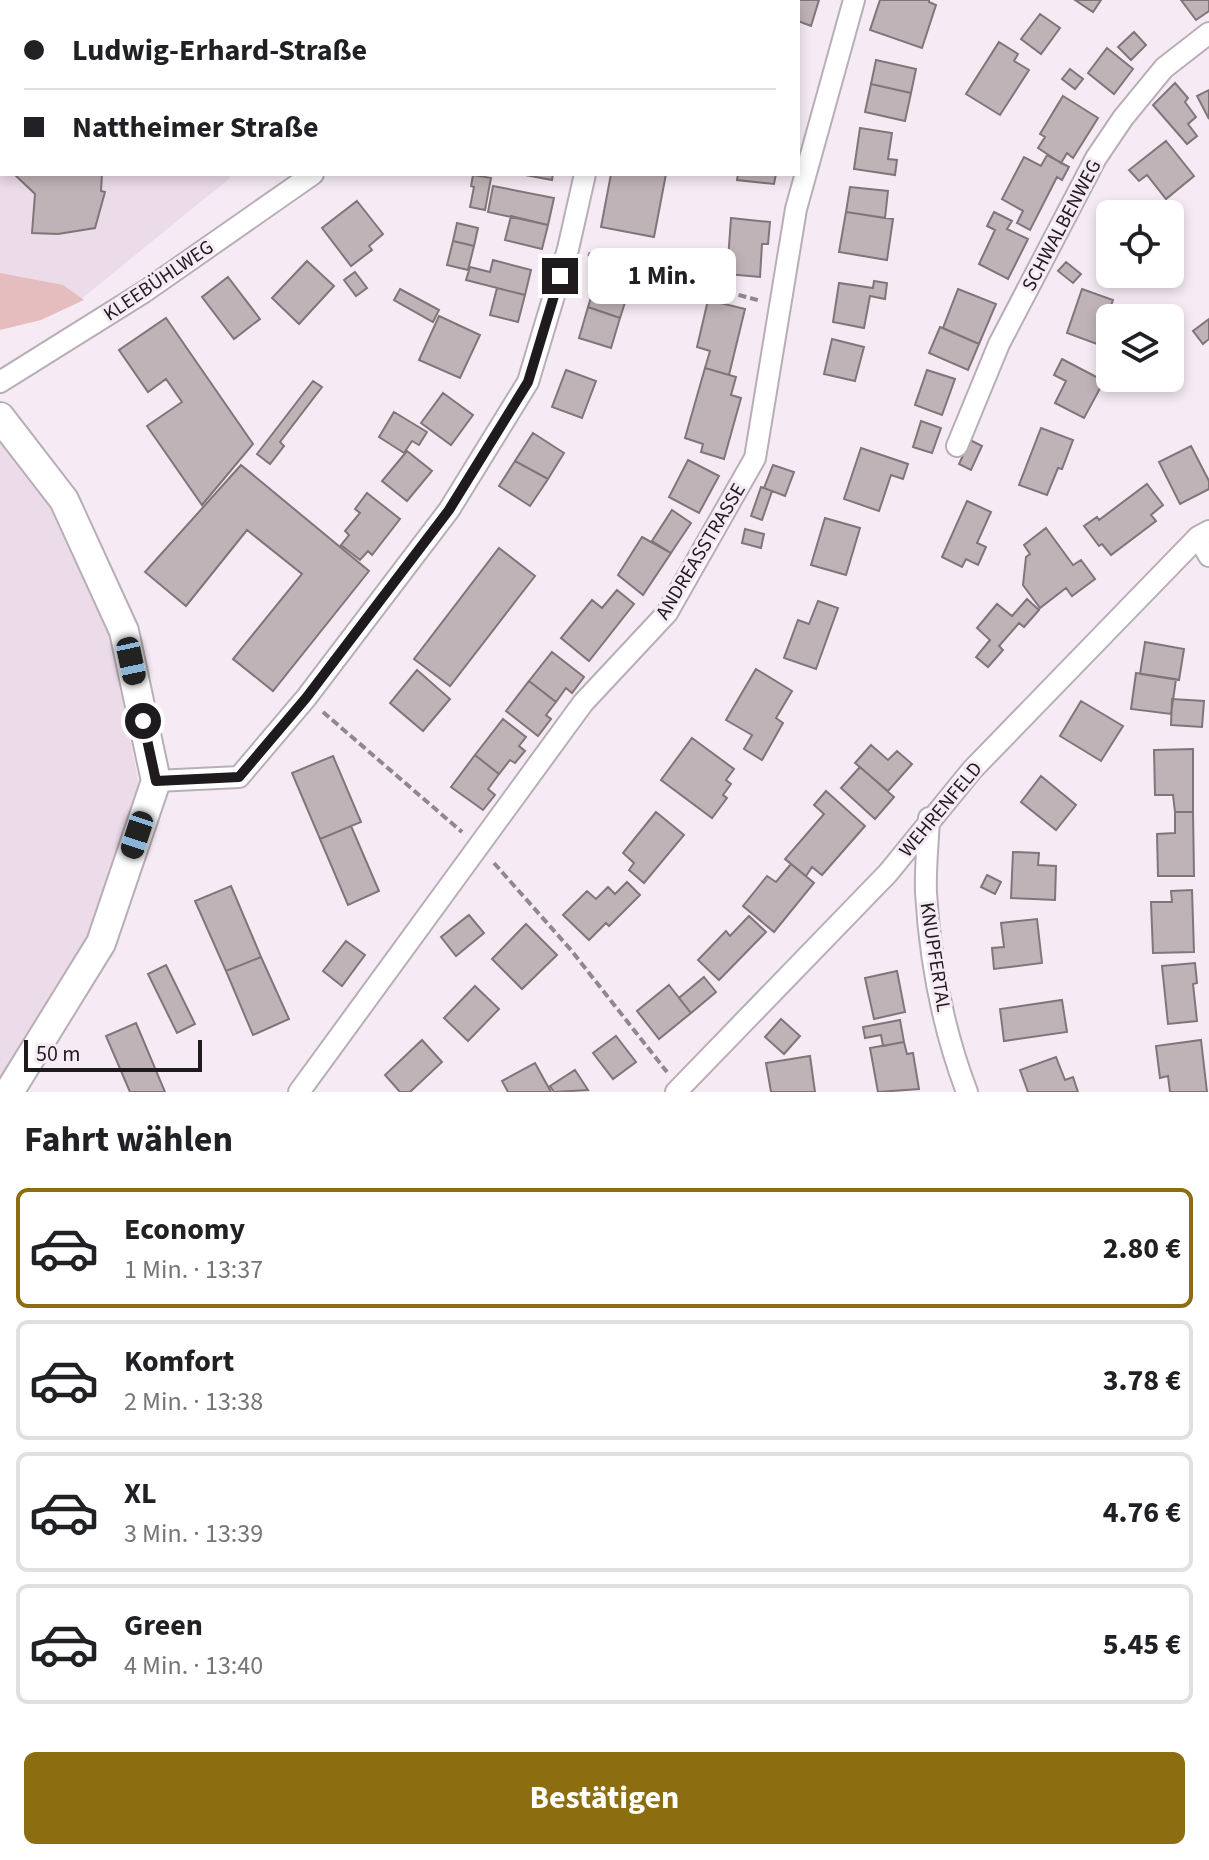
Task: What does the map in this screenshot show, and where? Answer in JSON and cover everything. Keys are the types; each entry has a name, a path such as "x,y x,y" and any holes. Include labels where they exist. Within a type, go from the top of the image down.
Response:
{"street":[{"name":"ANDREASSTRASSE","path":"299,1092 583,703 667,613 755,458 796,209 854,0"},
{"name":"SCHWALBENWEG","path":"957,446 999,344 1096,158 1123,118 1164,68 1209,33"},
{"name":"KLEEBÜHLWEG","path":"0,382 144,292 310,176"},
{"path":"156,781 239,777 306,698 449,510 528,382 568,249 585,176"},
{"path":"0,417 64,500 124,631 156,781 101,943 9,1092"},
{"path":"1204,534 1209,556"},
{"name":"WEHRENFELD","path":"679,1091 888,873 929,818 972,770 1204,534"},
{"name":"KNUPFERTAL","path":"929,818 926,890 931,949 952,1052 967,1092"}],"path":[{"path":"568,249 779,306"},
{"path":"306,698 479,846 571,950 679,1091"}],"shaded area":[{"path":"0,176 230,178 75,304 0,324"},
{"path":"0,273 63,285 84,300 41,320 0,330"},
{"path":"0,443 49,506 110,638 139,785 87,944 0,1092"}],"building":[{"path":"800,0 819,0 811,26 800,22"},
{"path":"880,0 929,0 936,5 922,48 870,30"},
{"path":"1075,0 1101,0 1093,12"},
{"path":"1181,0 1209,0 1209,11 1196,20"},
{"path":"1040,14 1060,28 1041,54 1021,39"},
{"path":"1134,32 1146,45 1131,60 1118,47"},
{"path":"999,42 1018,54 1014,61 1029,70 1000,115 966,94"},
{"path":"1107,48 1133,69 1114,94 1088,73"},
{"path":"876,60 916,69 911,93 871,84"},
{"path":"1070,69 1083,79 1075,89 1062,79"},
{"path":"1175,83 1188,98 1185,102 1196,117 1188,124 1197,136 1187,144 1153,105"},
{"path":"871,84 911,93 905,121 865,112"},
{"path":"1209,90 1209,119 1197,96"},
{"path":"1063,96 1098,118 1073,158 1067,153 1061,163 1038,148 1045,137 1040,134"},
{"path":"860,128 892,133 888,159 897,160 895,175 854,169"},
{"path":"1166,141 1194,176 1166,199 1147,175 1139,181 1129,170"},
{"path":"1047,155 1069,167 1062,180 1057,177 1030,230 1017,223 1023,211 1002,199 1024,157 1041,166"},
{"path":"16,176 102,176 101,191 105,192 95,228 58,234 32,233 35,194"},
{"path":"473,176 491,178 485,210 470,207 474,187 471,186"},
{"path":"531,176 553,176 552,180"},
{"path":"611,176 666,176 654,237 601,227"},
{"path":"738,176 776,176 774,184 737,180"},
{"path":"493,186 554,198 548,225 488,212"},
{"path":"850,187 888,191 885,218 846,212"},
{"path":"357,201 383,234 369,246 372,250 351,266 322,228"},
{"path":"846,212 893,219 887,260 839,252"},
{"path":"994,212 1012,221 1007,229 1028,239 1008,279 979,264 995,230 987,226"},
{"path":"511,216 548,225 542,249 505,240"},
{"path":"731,218 770,222 768,244 762,244 760,277 727,274"},
{"path":"457,223 478,228 474,246 453,241"},
{"path":"453,241 474,246 468,270 447,265"},
{"path":"493,260 531,270 525,295 466,280 470,267 490,272"},
{"path":"307,261 334,286 299,324 272,298"},
{"path":"1066,262 1081,274 1073,283 1058,271"},
{"path":"355,272 367,288 356,296 344,280"},
{"path":"228,277 260,319 234,339 202,297"},
{"path":"598,277 630,287 620,318 588,307"},
{"path":"874,281 887,283 885,299 870,296 864,328 833,322 839,283 873,288"},
{"path":"497,288 525,295 518,322 490,315"},
{"path":"400,289 439,310 433,322 394,300"},
{"path":"958,289 996,304 979,344 943,328"},
{"path":"1082,289 1113,300 1112,304 1096,304 1096,344 1067,333"},
{"path":"708,300 745,309 729,375 705,368 710,351 697,347"},
{"path":"588,307 620,318 611,348 579,338"},
{"path":"439,316 480,335 460,378 419,360"},
{"path":"166,318 253,444 202,505 147,426 182,402 166,379 148,392 119,350"},
{"path":"1209,319 1209,339 1203,344 1193,331"},
{"path":"940,327 979,344 968,370 929,353"},
{"path":"832,339 864,347 855,381 824,374"},
{"path":"1062,359 1096,377 1098,392 1084,418 1055,403 1066,381 1054,375"},
{"path":"705,368 736,377 731,395 741,398 724,459 701,452 703,444 685,438"},
{"path":"566,370 596,381 582,418 552,407"},
{"path":"927,370 955,379 942,415 915,405"},
{"path":"313,381 322,387 280,442 284,446 270,464 257,454"},
{"path":"443,393 473,415 451,445 421,423"},
{"path":"394,412 427,432 419,445 412,441 404,453 379,437"},
{"path":"921,421 941,428 932,453 913,447"},
{"path":"1041,428 1073,440 1062,469 1058,468 1047,495 1019,485"},
{"path":"533,433 564,453 548,479 515,461"},
{"path":"970,440 982,446 971,470 959,464"},
{"path":"1191,446 1209,481 1209,489 1180,504 1159,462"},
{"path":"861,448 908,464 903,479 891,475 879,511 844,499"},
{"path":"407,451 432,471 407,501 382,481"},
{"path":"688,460 719,476 699,513 669,497"},
{"path":"515,461 548,479 530,506 499,486"},
{"path":"241,465 369,571 273,691 233,659 302,574 247,530 186,606 145,572"},
{"path":"773,465 794,472 785,496 764,488"},
{"path":"1147,484 1163,505 1151,515 1156,521 1111,555 1102,544 1099,546 1084,526 1097,517 1099,520"},
{"path":"761,487 772,491 762,520 751,516"},
{"path":"367,493 400,519 372,555 368,551 360,560 341,545 349,535 345,531 360,513 355,509"},
{"path":"967,501 991,512 977,543 986,547 978,565 966,559 962,567 942,557"},
{"path":"672,510 691,523 671,553 652,541"},
{"path":"825,518 860,528 846,575 811,565"},
{"path":"1046,528 1073,565 1081,560 1095,579 1072,596 1066,588 1040,608 1023,585 1026,557 1030,554 1024,545"},
{"path":"745,529 764,534 761,548 742,543"},
{"path":"642,537 671,553 643,595 618,575"},
{"path":"499,548 535,576 450,686 414,659"},
{"path":"617,590 634,604 589,661 561,638 592,600 602,608"},
{"path":"1027,599 1039,610 1024,627 1019,623 999,646 1003,650 988,667 976,657 990,640 977,628 997,604 1012,616"},
{"path":"818,601 838,608 816,669 784,658 798,620 809,624"},
{"path":"1145,642 1184,649 1179,680 1140,674"},
{"path":"552,652 584,677 572,693 566,688 556,702 529,681"},
{"path":"756,669 792,691 776,718 783,723 762,760 744,749 752,735 726,720"},
{"path":"417,670 450,699 423,731 390,703"},
{"path":"1136,673 1176,679 1171,714 1131,709"},
{"path":"529,681 556,702 546,715 551,719 538,736 506,711"},
{"path":"1172,699 1204,701 1202,727 1171,725"},
{"path":"1081,701 1123,726 1101,761 1060,736"},
{"path":"503,719 526,737 519,746 525,751 515,763 510,760 499,774 475,755"},
{"path":"692,738 734,769 726,780 731,784 723,795 727,798 712,818 661,780"},
{"path":"871,745 888,760 897,751 912,764 888,791 855,763"},
{"path":"1193,749 1193,812 1175,812 1173,795 1155,795 1154,750"},
{"path":"475,755 499,774 488,789 495,795 483,810 451,787"},
{"path":"333,756 361,822 320,839 292,773"},
{"path":"860,767 894,797 875,819 841,788"},
{"path":"1041,776 1076,805 1056,830 1021,802"},
{"path":"826,791 865,826 822,875 812,867 806,876 785,859 824,814 814,805"},
{"path":"656,812 684,835 644,883 629,870 634,863 623,853"},
{"path":"1175,812 1193,812 1194,876 1158,876 1157,834 1175,833"},
{"path":"351,826 379,891 348,905 320,839"},
{"path":"1013,852 1039,853 1038,865 1056,866 1055,900 1011,898"},
{"path":"791,864 814,883 774,932 743,906 767,876 776,882"},
{"path":"987,875 1001,882 995,894 981,887"},
{"path":"627,882 640,895 609,926 606,923 589,940 563,915 587,891 596,899 608,887 615,894"},
{"path":"231,886 261,957 226,971 195,901"},
{"path":"1192,890 1194,952 1153,953 1151,902 1172,902 1171,891"},
{"path":"469,915 484,933 456,956 441,937"},
{"path":"749,916 766,932 719,980 698,960 726,931 730,936"},
{"path":"1037,919 1042,963 994,969 992,948 1004,947 1001,923"},
{"path":"526,924 557,955 522,989 492,959"},
{"path":"346,941 365,955 342,986 323,971"},
{"path":"261,957 289,1019 253,1035 226,971"},
{"path":"1195,963 1197,983 1193,984 1197,1021 1168,1024 1162,966"},
{"path":"166,965 195,1024 177,1033 148,974"},
{"path":"897,971 905,1012 874,1019 865,978"},
{"path":"704,977 716,992 691,1013 679,998"},
{"path":"669,985 691,1013 659,1039 637,1011"},
{"path":"475,986 499,1009 468,1041 444,1018"},
{"path":"1062,1000 1067,1032 1004,1041 1000,1009"},
{"path":"781,1019 800,1036 784,1054 765,1037"},
{"path":"900,1020 904,1042 883,1046 881,1035 865,1038 863,1027"},
{"path":"136,1023 165,1092 130,1092 106,1036"},
{"path":"616,1036 636,1062 613,1079 593,1053"},
{"path":"422,1040 442,1062 410,1092 400,1092 385,1075"},
{"path":"1201,1040 1207,1092 1170,1092 1168,1076 1160,1078 1156,1046"},
{"path":"904,1042 907,1054 913,1053 919,1089 878,1092 870,1048"},
{"path":"810,1056 815,1092 771,1092 766,1063"},
{"path":"1056,1057 1065,1080 1073,1077 1078,1092 1028,1092 1020,1070"},
{"path":"535,1063 551,1092 508,1092 502,1081"},
{"path":"575,1070 588,1090 554,1092 550,1086"}],"route":[{"path":"143,721 156,781 239,777 306,698 449,510 528,382 560,276"}]}
